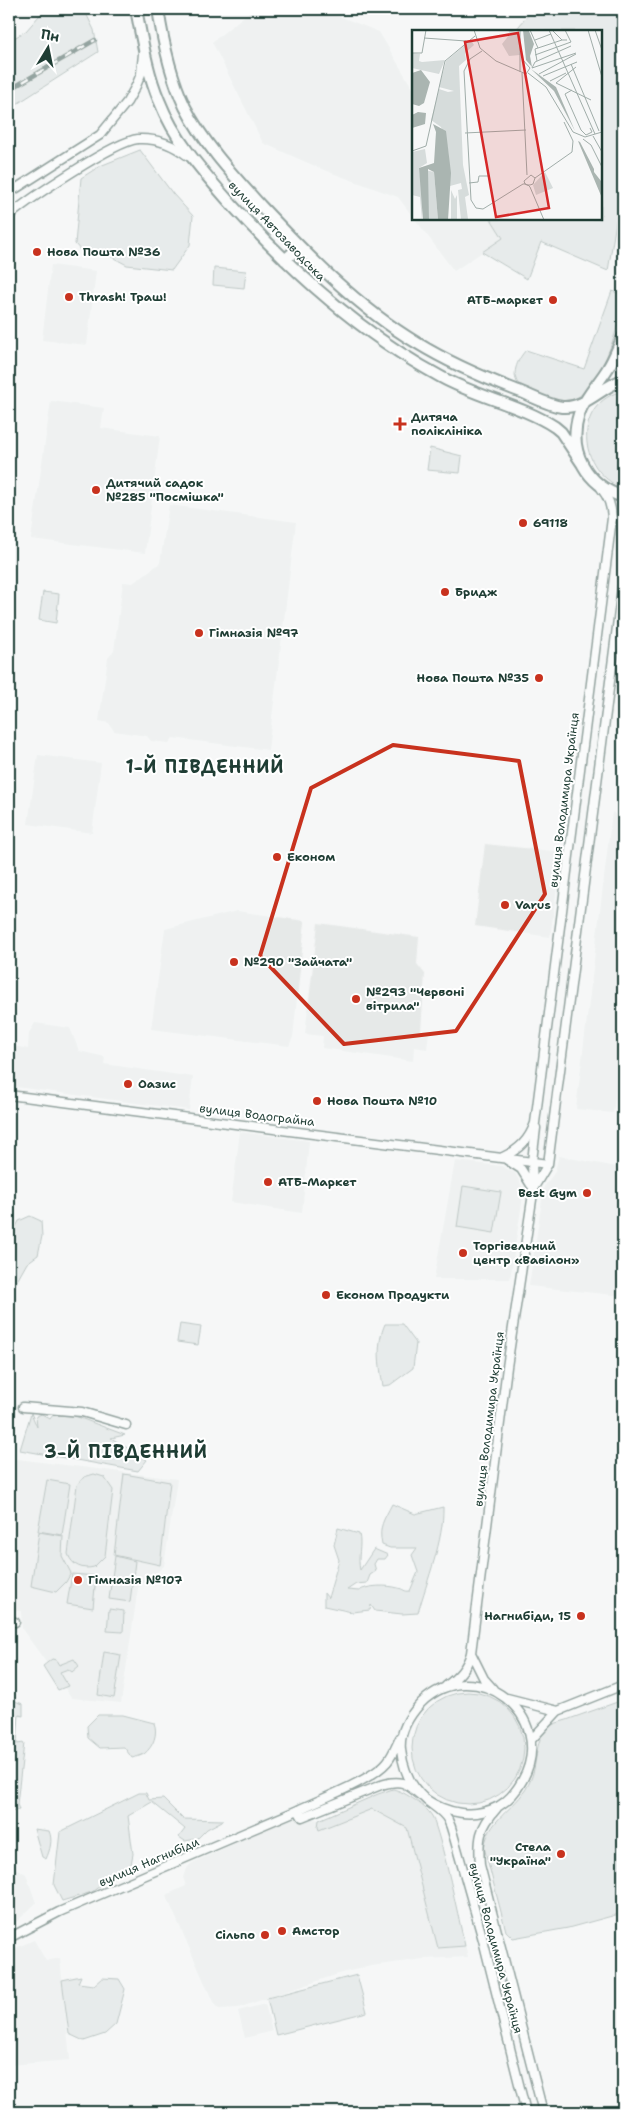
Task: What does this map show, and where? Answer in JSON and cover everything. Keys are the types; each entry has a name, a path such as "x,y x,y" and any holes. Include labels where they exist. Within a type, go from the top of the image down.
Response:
{"main road":[{"name":"вулиця Автозаводська","path":"136,9 144,47 159,100 182,144 194,161 240,213 285,260 317,290 363,328 398,352 442,378 555,427 561,432 583,465"},
{"name":"вулиця Автозаводська","path":"158,9 165,52 185,107 217,157 299,247 327,274 384,321 416,343 454,364 561,406 574,407 588,400"},
{"path":"285,260 299,247"},
{"name":"вулиця Володимира Українця","path":"623,337 610,366 579,414 577,426 578,453 583,465 598,484 623,497"},
{"name":"вулиця Володимира Українця","path":"588,400 608,385 623,380"}],"street":[{"path":"9,193 100,135 136,86 141,74 144,47"},
{"path":"9,216 30,200 113,148 137,139 165,142 179,149 194,161"},
{"name":"вулиця Володимира Українця","path":"526,2112 483,1940 448,1819 412,1783 406,1772 401,1749 404,1727 417,1708 427,1698 459,1676 468,1664 471,1654 507,1367 533,1189 532,1161 535,1123 612,518 609,501 598,484"},
{"name":"вулиця Володимира Українця","path":"533,1189 548,1164 623,580"},
{"name":"вулиця Водограйна","path":"9,1095 548,1164"},
{"path":"503,1157 513,1153 524,1143 532,1132 535,1123"},
{"path":"503,1157 521,1169 533,1189"},
{"path":"23,1407 82,1412 126,1426"},
{"name":"вулиця Володимира Українця","path":"471,1654 484,1679 518,1709 526,1724 531,1740 531,1756 527,1773 519,1788 488,1818 480,1832 478,1847 480,1865 542,2112"},
{"name":"вулиця Володимира Українця","path":"441,1690 466,1684 494,1690 506,1698"},
{"path":"531,1740 558,1711 623,1685"},
{"path":"506,1698 558,1711"},
{"name":"вулиця Нагнибіди","path":"9,1938 59,1912 298,1810 358,1781 388,1762 402,1734"},
{"path":"298,1810 302,1817 362,1791 394,1782 404,1784 426,1799"},
{"name":"вулиця Володимира Українця","path":"426,1799 444,1810 456,1813 473,1813 500,1805"}],"highlighted area":[{"path":"393,745 519,761 545,894 456,1031 344,1044 260,956 311,788"}],"shaded area":[{"path":"45,9 84,9 94,30 98,52 9,109 9,41 26,31"},
{"path":"253,9 321,9 379,32 412,87 412,216 398,197 324,170 263,143 212,42"},
{"path":"533,9 623,9 623,179 608,271 541,242 527,279 482,252 503,238 492,220 602,220 602,30 516,30"},
{"path":"140,150 173,194 193,216 190,245 172,270 127,265 110,256 82,252 75,244 81,178 100,166"},
{"path":"416,220 492,220 503,238 454,271"},
{"path":"51,265 96,271 87,345 42,340"},
{"path":"214,268 246,271 244,288 213,285"},
{"path":"612,291 623,295 622,307 607,356 590,386 579,396 568,401 562,401 520,386 515,378 515,373 520,358 526,350 584,369"},
{"path":"623,391 623,488 607,479 596,467 589,453 587,437 589,422 595,408 607,398"},
{"path":"51,401 104,408 101,428 160,436 145,553 31,539"},
{"path":"430,448 462,456 460,473 427,470"},
{"name":"Гімназія №97","path":"169,505 296,522 268,750 173,738 169,743 151,741 147,736 114,731 109,723 99,721 108,658 114,651 123,582 133,583 160,563"},
{"path":"43,592 59,594 56,623 39,620"},
{"path":"38,755 101,763 92,833 28,824"},
{"path":"612,812 623,821 623,1032 613,1113 576,1109"},
{"path":"485,844 562,852 550,937 475,926"},
{"path":"237,911 305,921 293,1037 289,1046 151,1029 165,929"},
{"path":"318,923 419,937 417,964 425,974 421,1030 429,1032 427,1049 414,1047 413,1061 322,1048 323,1036 305,1034"},
{"path":"35,1023 70,1028 79,1051 105,1057 104,1064 193,1077 189,1110 9,1086 9,1045 28,1049 29,1033"},
{"path":"240,1132 309,1141 302,1213 231,1202"},
{"path":"559,1156 622,1168 617,1216 623,1217 623,1296 529,1286 544,1187 555,1172"},
{"path":"455,1161 501,1166 515,1173 522,1186 523,1196 510,1279 434,1279"},
{"path":"463,1186 501,1192 494,1233 457,1227"},
{"path":"30,1216 41,1221 42,1236 38,1255 27,1263 9,1295 9,1240 19,1221"},
{"path":"180,1324 201,1327 198,1345 177,1342"},
{"path":"385,1324 402,1324 416,1343 413,1368 390,1385 383,1386 379,1347"},
{"path":"31,1413 37,1427 36,1416 42,1414 50,1419 53,1415 75,1416 125,1435 111,1438 147,1460 138,1471 20,1450"},
{"name":"Гімназія №107","path":"9,1458 177,1479 164,1566 138,1588 121,1703 72,1698 22,1629 21,1611 9,1610"},
{"path":"94,1474 104,1477 113,1490 105,1556 94,1567 86,1568 72,1562 68,1554 77,1485 84,1477"},
{"path":"124,1474 170,1482 160,1565 114,1555"},
{"path":"47,1480 70,1484 62,1535 38,1531"},
{"path":"392,1504 415,1514 443,1507 443,1520 438,1546 418,1613 402,1614 375,1611 371,1605 370,1610 352,1612 324,1606 324,1593 328,1598 339,1560 334,1545 338,1528 359,1534 360,1570 374,1549 388,1555 385,1559 377,1559 374,1564 376,1571 370,1575 367,1583 356,1584 347,1590 359,1591 383,1586 410,1591 418,1572 412,1555 417,1548 390,1548 382,1545 381,1528"},
{"path":"39,1532 63,1536 62,1556 71,1573 66,1582 56,1592 31,1586"},
{"path":"115,1556 135,1561 130,1602 109,1599"},
{"path":"72,1574 96,1576 93,1608 67,1604"},
{"path":"109,1609 124,1611 123,1632 107,1631"},
{"path":"104,1652 121,1655 114,1698 98,1695"},
{"path":"52,1659 56,1660 59,1665 74,1659 79,1666 72,1672 68,1669 60,1672 68,1686 58,1690 43,1666"},
{"path":"468,1692 490,1696 508,1708 520,1726 524,1748 520,1770 508,1788 490,1800 468,1804 446,1800 428,1788 416,1770 412,1748 416,1726 428,1708 446,1696"},
{"path":"9,1699 23,1704 23,1716 19,1715 17,1744 24,1743 17,1804 19,1810 11,1811 9,1809"},
{"path":"623,1700 623,1913 568,1928 513,1938 506,1931 484,1847 488,1836 499,1819 520,1798 526,1789 533,1773 539,1743 545,1731 555,1723"},
{"path":"98,1715 123,1715 154,1723 156,1731 153,1743 144,1754 132,1758 124,1747 100,1748 88,1738 87,1726"},
{"path":"393,1789 407,1794 433,1819 443,1850 468,1957 423,1959 371,1966 341,1973 238,2008 219,2009 214,2004 166,1895 186,1886 183,1877 188,1867 192,1863 296,1815 319,1820"},
{"path":"393,1789 416,1800 433,1818 447,1865 465,1946 438,1948 407,1828 372,1809 319,1830 319,1820"},
{"path":"139,1793 146,1793 149,1800 163,1799 183,1819 224,1820 207,1829 197,1839 185,1841 179,1837 185,1829 152,1802 128,1816 133,1854 130,1869 109,1879 92,1892 62,1901 54,1885 60,1832"},
{"path":"34,1829 49,1831 51,1838 46,1859 42,1857"},
{"path":"9,1868 15,1868 26,1874 36,1903 9,1929"},
{"path":"34,1940 46,1961 60,1958 70,2060 9,2065 9,1951"},
{"path":"357,1975 367,2012 276,2035 267,1998"},
{"path":"81,1976 78,1983 94,1985 102,1978 119,1979 125,1989 116,2024 105,2034 84,2041 69,2034 62,1980"},
{"path":"265,2004 272,2031 245,2038 238,2011"}],"railway":[{"path":"9,90 95,40"}],"place":[{"name":"Нова Пошта №36","path":"37,252"},
{"name":"Thrash! Траш!","path":"69,297"},
{"name":"АТБ-маркет","path":"553,300"},
{"name":"Дитяча поліклініка","path":"400,424"},
{"name":"Дитячий садок №285 \"Посмішка\"","path":"96,490"},
{"name":"69118","path":"523,523"},
{"name":"Бридж","path":"445,592"},
{"name":"Гімназія №97","path":"199,633"},
{"name":"Нова Пошта №35","path":"539,678"},
{"name":"Економ","path":"277,857"},
{"name":"Varus","path":"505,905"},
{"name":"№290 \"Зайчата\"","path":"234,962"},
{"name":"№293 \"Червоні вітрила\"","path":"356,999"},
{"name":"Оазис","path":"128,1084"},
{"name":"Нова Пошта №10","path":"317,1101"},
{"name":"АТБ-Маркет","path":"268,1182"},
{"name":"Best Gym","path":"587,1193"},
{"name":"Торгівельний центр «Вавілон»","path":"463,1253"},
{"name":"Економ Продукти","path":"326,1295"},
{"name":"Гімназія №107","path":"78,1580"},
{"name":"Нагнибіди, 15","path":"581,1616"},
{"name":"Стела \"Україна\"","path":"561,1854"},
{"name":"Амстор","path":"282,1931"},
{"name":"Сільпо","path":"265,1935"}],"district":[{"name":"1-Й ПІВДЕННИЙ","path":"205,767"},
{"name":"3-Й ПІВДЕННИЙ","path":"126,1452"}]}
